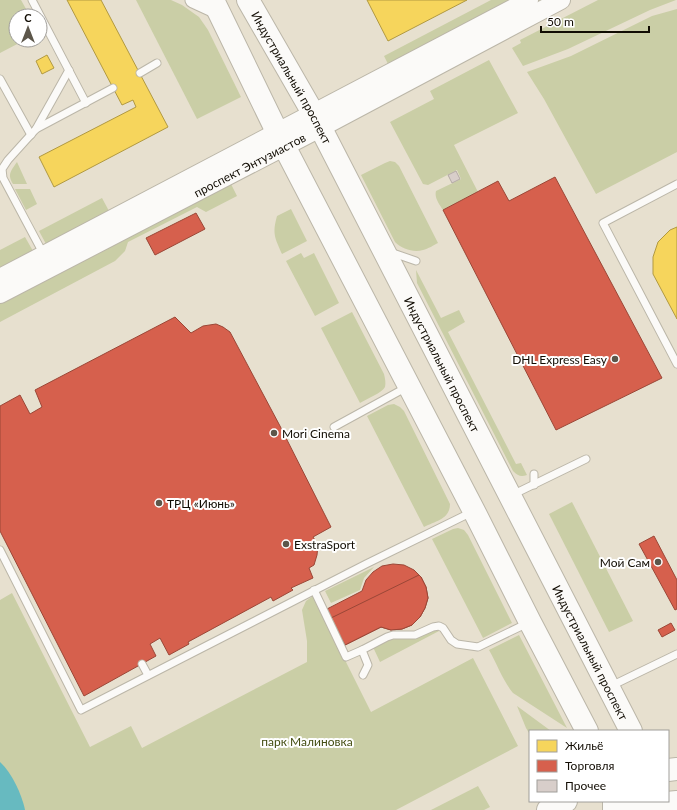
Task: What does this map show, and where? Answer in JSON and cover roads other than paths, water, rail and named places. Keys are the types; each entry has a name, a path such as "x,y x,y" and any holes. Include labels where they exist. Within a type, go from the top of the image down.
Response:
{"main road":[{"name":"Индустриальный проспект","path":"248,0 316,120 630,730"},
{"path":"216,6 281,139 586,730"},
{"path":"548,810 564,802"},
{"path":"641,807 677,802"}],"street":[{"path":"193,0 216,6"},
{"name":"проспект Энтузиастов","path":"0,294 47,261 483,33 534,4 561,0"},
{"name":"проспект Энтузиастов","path":"0,278 47,261"}],"lane":[{"path":"32,0 86,103"},
{"path":"140,73 157,64"},
{"path":"47,261 3,178 1,169 33,132 69,70"},
{"path":"0,79 33,132"},
{"path":"33,132 113,88"},
{"path":"677,184 603,223 677,364"},
{"path":"383,250 416,261"},
{"path":"334,427 409,386"},
{"path":"510,496 586,459"},
{"path":"534,474 534,485"},
{"path":"0,550 81,710 314,590 474,511"},
{"path":"314,590 346,657 387,637 393,635 415,635 439,626 444,628 451,640 457,644 478,647 530,622"},
{"path":"362,650 368,665 363,675"},
{"path":"609,687 677,654"},
{"path":"142,664 148,675"}],"water":[{"path":"0,762 9,772 16,784 25,810 0,810"}],"place":[{"name":"DHL Express Easy","path":"615,359"},
{"name":"Mori Cinema","path":"274,433"},
{"name":"ТРЦ «Июнь»","path":"159,503"},
{"name":"ExstraSport","path":"286,544"},
{"name":"Мой Сам","path":"658,562"}],"park label":[{"name":"парк Малиновка","path":"307,741"}]}
